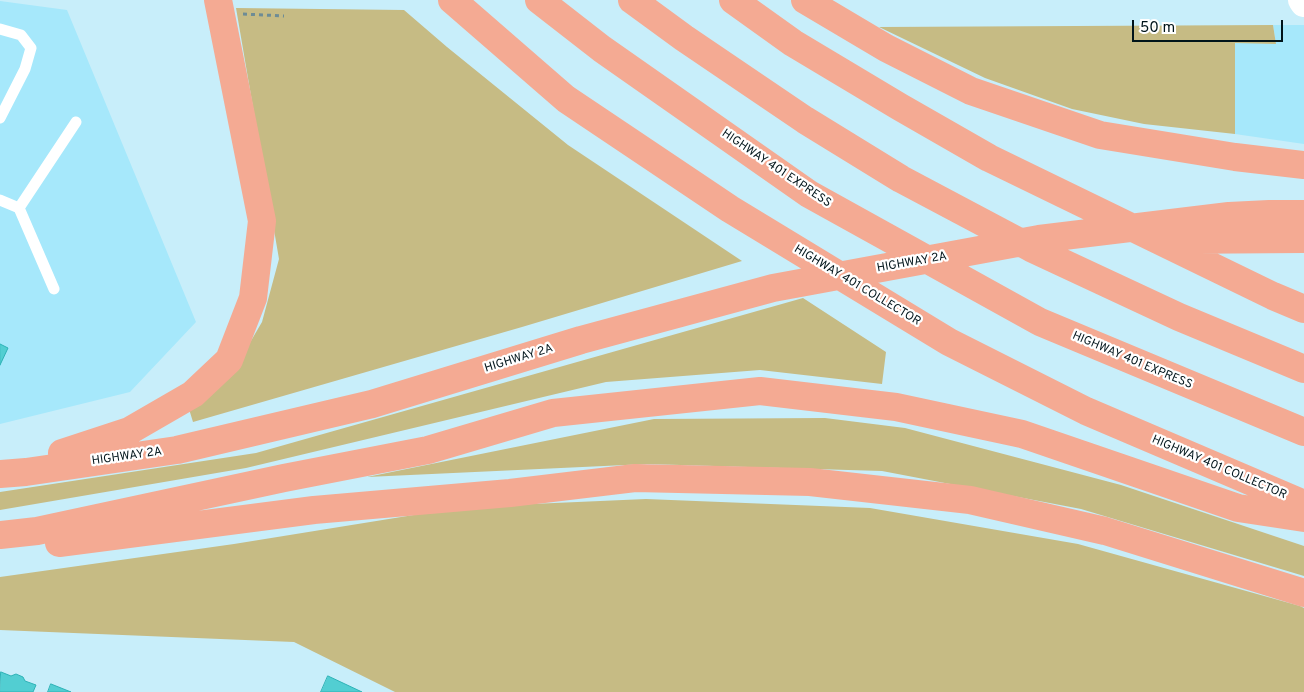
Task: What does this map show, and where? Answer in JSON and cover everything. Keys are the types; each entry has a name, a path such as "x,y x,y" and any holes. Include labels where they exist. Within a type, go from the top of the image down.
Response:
{"highway":[{"path":"0,468 68,452 129,431 193,394 229,360 253,298 262,221 218,0"},
{"name":"HIGHWAY 401 COLLECTOR","path":"452,0 566,99 730,209 949,342 1086,411 1304,504"},
{"name":"HIGHWAY 401 EXPRESS","path":"539,0 602,48 809,194 1040,322 1304,432"},
{"path":"632,0 684,38 805,120 900,179 1031,248 1179,317 1304,369"},
{"path":"733,0 793,43 990,158 1304,310"},
{"path":"805,0 886,48 971,91 1100,135 1235,157 1304,165"},
{"path":"1039,239 1230,216 1304,214"},
{"path":"1039,239 1304,239"},
{"name":"HIGHWAY 2A","path":"0,474 178,450 372,404 581,340 773,288 1039,239"},
{"path":"0,535 36,531 284,478 428,450 553,413 760,391 896,407 1022,434 1238,508 1304,518"},
{"path":"0,546 58,543 314,510 510,493 636,478 810,482 970,500 1105,530 1304,593"}],"lane":[{"path":"0,29 21,35 31,48 25,69 0,118"},
{"path":"19,208 76,122"},
{"path":"0,200 19,208 54,289"}],"path":[{"path":"241,14 284,16"}],"shaded area":[{"path":"0,1 67,10 196,322 130,392 0,424"},
{"path":"236,8 404,10 568,145 742,261 193,422 189,409 238,363 262,322 279,259"},
{"path":"1273,25 1304,25 1304,144 1235,134 1235,42 1276,44"},
{"path":"1273,25 1276,44 1235,43 1235,134 1144,124 1072,109 985,78 879,27"},
{"path":"803,298 886,352 882,384 760,370 606,382 246,468 0,510 0,492 256,453"},
{"path":"825,418 905,428 1121,485 1304,546 1304,576 1081,509 882,471 647,464 367,477 654,419"},
{"path":"646,499 870,508 1078,544 1300,606 1304,608 1304,692 395,692 294,642 0,630 0,577 234,544 463,507"}],"building":[{"path":"0,344 8,348 0,365"},
{"path":"1,672 11,676 16,674 23,677 25,681 36,685 33,692 0,692"},
{"path":"328,676 362,692 321,692"},
{"path":"51,684 71,692 48,692"}]}
